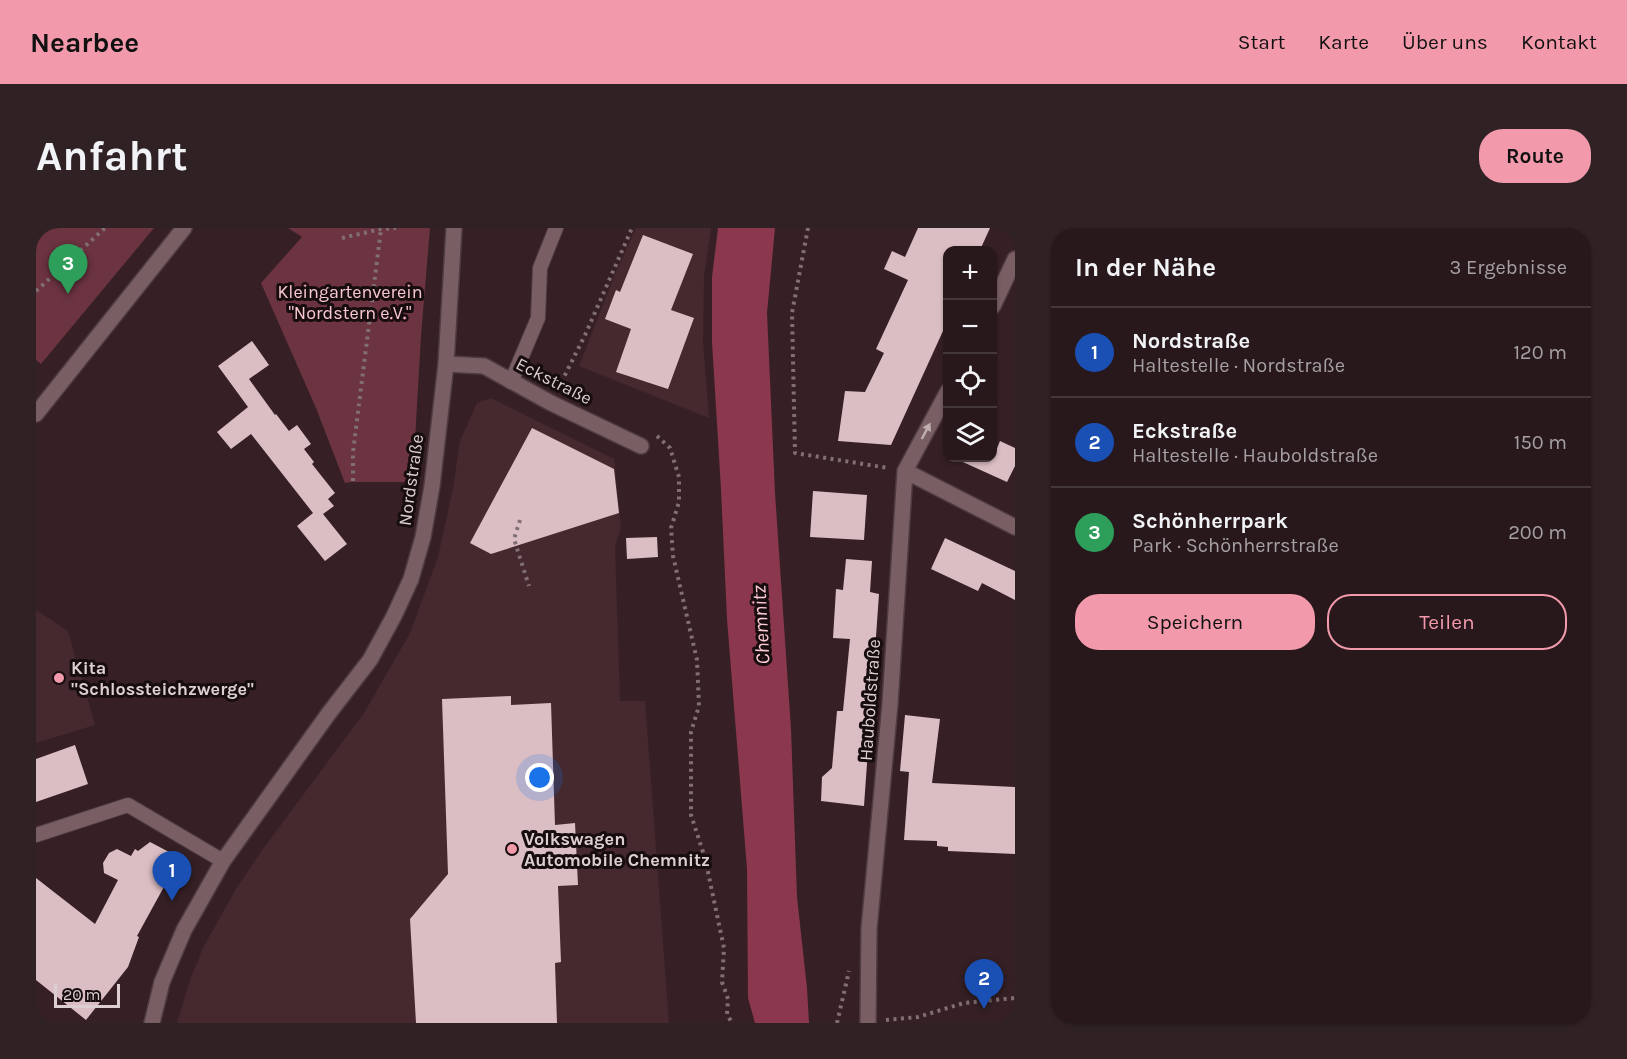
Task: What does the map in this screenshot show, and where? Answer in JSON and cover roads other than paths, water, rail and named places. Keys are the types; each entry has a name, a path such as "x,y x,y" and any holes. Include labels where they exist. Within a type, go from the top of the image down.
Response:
{"street":[{"path":"36,414 184,228"},
{"name":"Nordstraße","path":"152,1023 162,982 184,930 223,861 329,713 370,660 398,609 411,579 423,537 432,486 446,364 454,228"},
{"path":"996,300 1015,259"},
{"name":"Eckstraße","path":"446,364 484,366 550,403 641,446"},
{"name":"Hauboldstraße","path":"868,1023 869,929 890,704 905,471 943,400"},
{"path":"905,471 1015,527"}],"lane":[{"path":"511,382 538,318 540,268 556,228"},
{"path":"36,835 128,805 223,861"}],"water":[{"name":"Chemnitz","path":"718,228 775,228 767,313 775,493 791,729 797,897 809,1023 755,1023 748,998 747,869 727,619 712,342 712,277"}],"place":[{"name":"Schönherrpark","path":"68,294"},
{"name":"Kita \"Schlossteichzwerge\"","path":"59,678"},
{"name":"Volkswagen Automobile Chemnitz","path":"512,849"},
{"name":"Nordstraße","path":"172,901"},
{"name":"Eckstraße","path":"984,1009"}],"park label":[{"name":"Kleingartenverein \"Nordstern e.V.\"","path":"350,302"}]}
